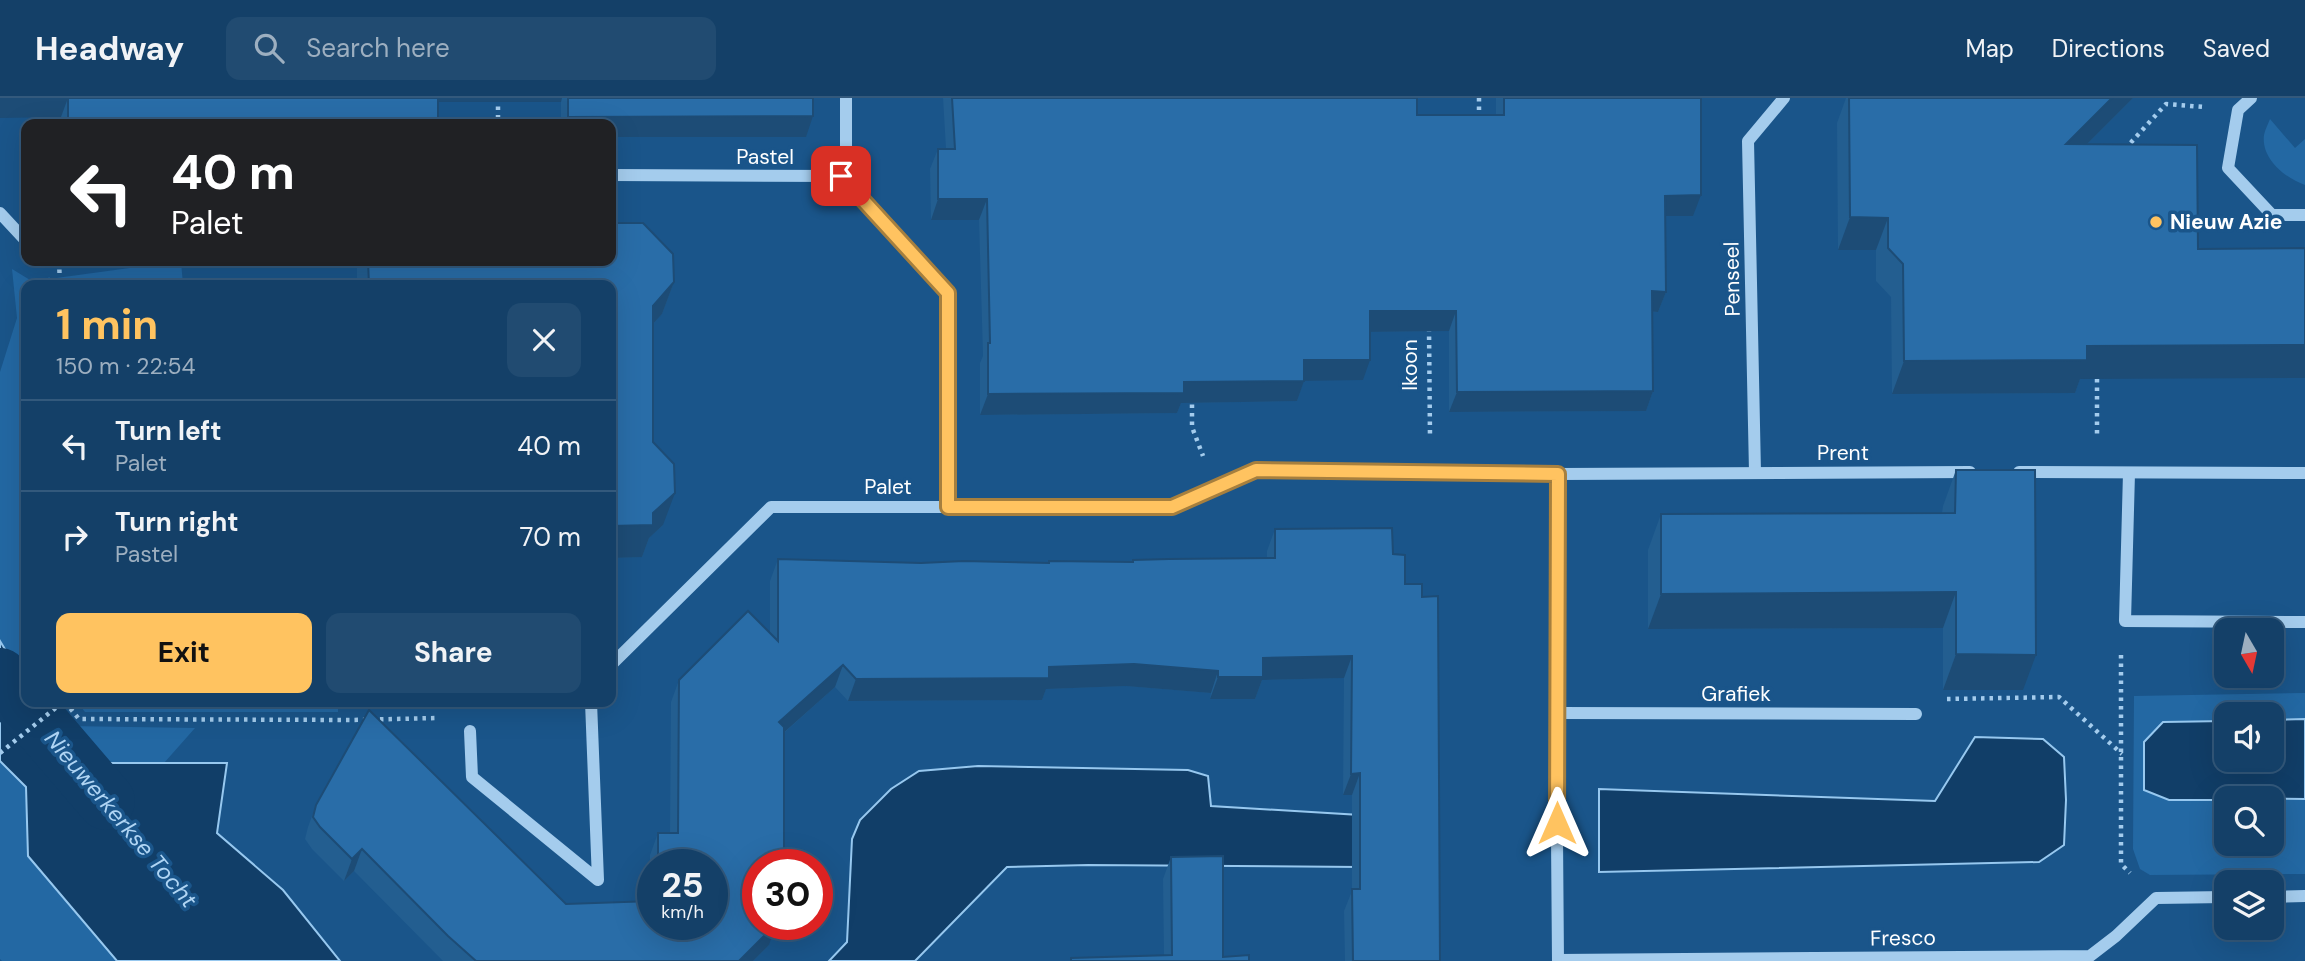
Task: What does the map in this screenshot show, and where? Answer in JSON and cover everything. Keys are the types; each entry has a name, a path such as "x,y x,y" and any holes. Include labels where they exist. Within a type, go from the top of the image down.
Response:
{"street":[{"path":"846,98 846,156 841,176 948,293 948,507"},
{"name":"Penseel","path":"1755,472 1748,141 1784,98"},
{"path":"2251,98 2238,110 2228,169 2272,215 2305,215"},
{"name":"Pastel","path":"616,175 841,176"},
{"path":"0,213 21,236"},
{"name":"Palet","path":"616,659 771,507 1172,507 1256,470 1558,474"},
{"name":"Prent","path":"1558,474 1988,472"},
{"path":"2002,472 2305,473"},
{"path":"2129,473 2125,621 2305,622"},
{"path":"1558,474 1558,961"},
{"path":"470,731 472,777 598,880 591,707"},
{"name":"Grafiek","path":"1556,713 1916,714"},
{"path":"2284,897 2305,896"},
{"name":"Fresco","path":"1558,961 2090,956 2116,936 2156,898 2214,897"}],"path":[{"path":"498,98 498,119"},
{"path":"1479,98 1479,123"},
{"path":"2121,153 2166,104 2238,110"},
{"name":"Ikoon","path":"1429,323 1430,472"},
{"path":"2097,379 2098,472"},
{"path":"1192,387 1192,427 1216,487"},
{"path":"2121,655 2121,864"},
{"path":"1916,714 1936,699 2059,697 2122,754"},
{"path":"0,753 58,707"},
{"path":"68,707 79,719 350,720 468,717 470,731"}],"shaded area":[{"path":"2270,119 2295,148 2305,139 2305,185 2290,178 2270,160 2264,144 2264,135"},
{"path":"144,266 181,266 183,280 42,280 50,277 49,279"},
{"path":"12,269 30,280 21,280 21,702 15,695 8,654 0,641 0,372 17,318"},
{"path":"2305,693 2305,719 2284,720 2284,702 2214,702 2214,721 2163,722 2144,743 2145,790 2169,800 2214,800 2214,856 2284,856 2284,799 2305,799 2305,874 2284,874 2284,870 2214,870 2214,875 2150,875 2140,869 2133,849 2134,696"},
{"path":"25,707 46,707 33,716"},
{"path":"81,707 338,707 338,712 85,712"},
{"path":"52,720 68,726 195,728 164,763 102,763 82,749 54,741 43,728"},
{"path":"0,762 26,787 28,856 117,961 0,959"}],"water":[{"path":"0,641 8,654 15,695 21,702 21,707 25,707 54,741 82,749 103,763 227,763 217,833 283,890 340,961 117,961 28,856 26,787 0,761"},
{"path":"2305,719 2305,799 2284,799 2284,786 2214,786 2214,800 2169,800 2144,790 2144,742 2163,722 2214,721 2214,772 2284,772 2284,720"},
{"path":"1975,737 2043,739 2064,757 2064,845 2039,862 1599,872 1599,789 1935,801"},
{"path":"978,766 1188,770 1208,776 1211,806 1360,815 1361,867 1007,867 915,961 829,961 847,942 852,839 860,820 891,789 919,771"}],"building":[{"path":"68,98 438,98 438,119 68,119"},
{"path":"568,98 813,98 813,116 568,117"},
{"path":"952,98 1417,98 1417,115 1504,115 1504,98 1701,98 1701,195 1665,196 1666,292 1652,291 1653,391 1457,392 1456,311 1370,311 1370,360 1304,360 1304,381 1184,382 1184,393 988,394 990,343 987,199 938,199 938,149 955,149"},
{"path":"1849,98 2112,98 2066,144 2197,145 2198,249 2305,248 2305,345 2087,346 2087,360 1904,361 1903,264 1888,248 1888,218 1850,217"},
{"path":"616,223 643,223 673,254 674,282 653,306 653,442 674,464 675,493 653,513 653,525 616,526 616,280 369,280 368,266 616,266"},
{"path":"1956,470 2035,470 2036,655 1956,654 1956,592 1661,594 1661,514 1955,513"},
{"path":"1392,528 1393,554 1405,555 1405,584 1422,584 1422,597 1438,596 1440,961 1353,961 1352,889 1360,889 1360,773 1351,774 1352,656 1263,658 1263,677 1218,677 1218,671 1134,664 1049,667 1049,678 856,679 843,665 779,722 784,727 784,849 742,849 742,940 760,940 739,961 476,961 362,849 352,859 313,817 316,805 369,710 566,904 637,902 637,940 728,940 728,849 658,849 658,833 678,833 679,680 748,611 778,641 778,559 1049,563 1275,558 1275,529"},
{"path":"1223,856 1223,957 1249,955 1249,961 1071,961 1071,958 1172,955 1171,857"}],"waterway":[{"name":"Nieuwerkerkse Tocht","path":"0,677 21,702"},
{"name":"Nieuwerkerkse Tocht","path":"26,707 106,801"}],"place":[{"name":"Nieuw Azie","path":"2156,222"}],"route":[{"path":"841,176 948,293 948,507 1172,507 1256,470 1558,474 1557,823"}]}
